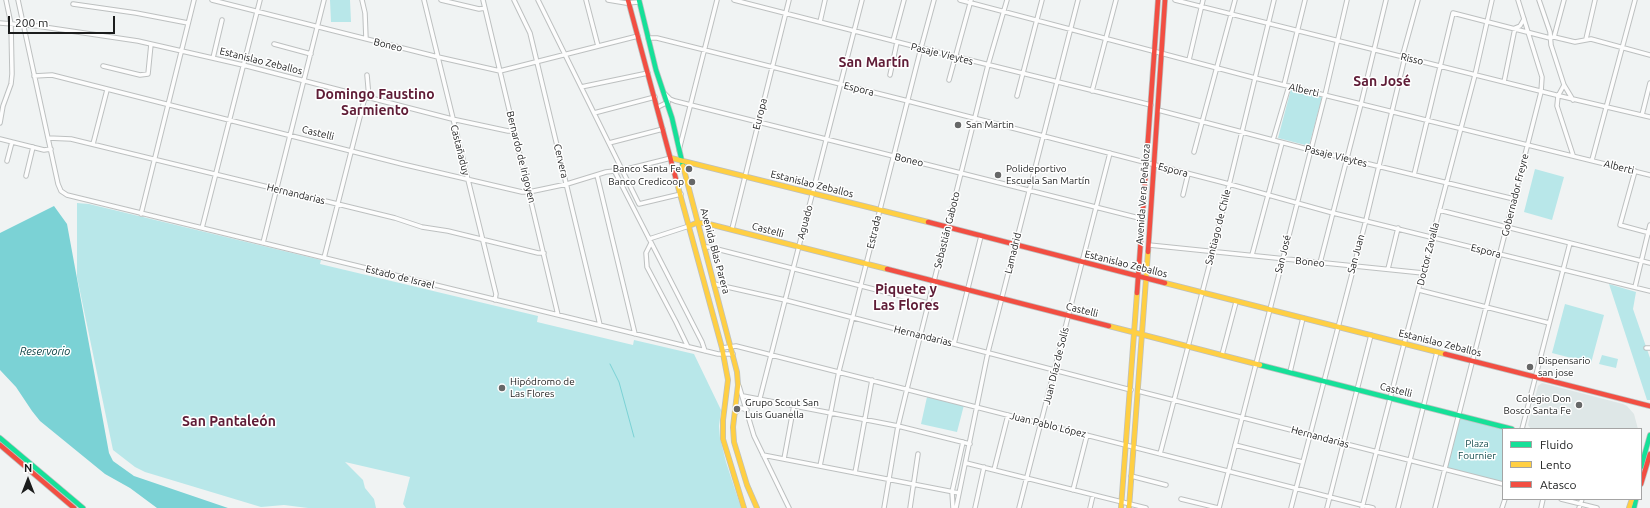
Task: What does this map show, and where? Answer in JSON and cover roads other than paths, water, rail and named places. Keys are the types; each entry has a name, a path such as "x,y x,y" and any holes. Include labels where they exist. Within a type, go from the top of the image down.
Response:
{"main road":[{"name":"Avenida Vera Peñaloza","path":"1121,508 1135,333 1158,0"},
{"name":"Avenida Vera Peñaloza","path":"1129,506 1147,279 1165,0"},
{"name":"Avenida Blas Parera","path":"639,1 656,70 665,94 681,160 699,222 704,247 733,354 738,385 733,435 734,442 747,485 757,508"},
{"name":"Avenida Blas Parera","path":"629,2 724,355 728,380 723,420 723,439 744,508"},
{"name":"Estanislao Zeballos","path":"671,158 880,210 1236,302 1536,376 1650,408"},
{"path":"689,226 699,222"},
{"name":"Castelli","path":"699,222 732,229 1508,428"},
{"path":"1642,478 1650,435"},
{"path":"0,438 82,508"},
{"path":"0,445 74,508"},
{"path":"1645,462 1650,454"}],"street":[{"path":"0,123 3,106 11,84 11,24 6,0"},
{"path":"0,139 51,150 18,0"},
{"path":"141,214 194,0"},
{"name":"Boneo","path":"212,0 366,40 500,71 565,54"},
{"path":"202,228 260,0"},
{"path":"263,243 324,0"},
{"path":"362,0 365,13 366,40"},
{"name":"Castañaduy","path":"424,0 496,294 495,300"},
{"path":"441,0 479,9 485,8"},
{"name":"Bernardo de Irigoyen","path":"483,0 558,315"},
{"name":"Cervera","path":"514,0 530,33 538,61 600,325"},
{"path":"538,0 639,204 681,194"},
{"path":"586,0 598,46"},
{"path":"608,0 629,2 639,1"},
{"path":"679,150 692,105 704,51 718,0"},
{"name":"Pasaje Vieytes","path":"734,0 895,42 1151,105"},
{"path":"752,4 753,0"},
{"name":"Europa","path":"732,229 789,0"},
{"path":"820,22 825,0"},
{"name":"Aguado","path":"760,398 813,193 825,138 862,0"},
{"path":"890,75 904,0"},
{"name":"Estrada","path":"820,466 839,372 934,0"},
{"name":"Alberti","path":"960,0 970,1 1255,78 1650,175"},
{"name":"Sebastián Gaboto","path":"884,508 906,388 988,65 1007,0"},
{"path":"1017,96 1042,0"},
{"name":"Lamadrid","path":"956,508 988,352 1078,0"},
{"path":"1092,91 1116,0"},
{"name":"Risso","path":"1175,0 1572,100 1650,117"},
{"path":"1189,60 1203,0"},
{"path":"1194,152 1235,0"},
{"name":"Santiago de Chile","path":"1160,454 1213,251 1274,0"},
{"path":"1284,85 1305,0"},
{"name":"San José","path":"1218,508 1325,95 1347,0"},
{"path":"1320,263 1386,0"},
{"name":"San Juan","path":"1291,508 1337,326 1366,220 1404,61 1403,54 1418,0"},
{"name":"Doctor Zavalla","path":"1363,507 1460,128 1475,75 1492,0"},
{"name":"Gobernador Freyre","path":"1434,508 1471,361 1508,226 1541,92 1542,77 1518,0"},
{"path":"1540,0 1552,37"},
{"path":"1564,0 1552,37 1551,45 1564,85 1572,100"},
{"path":"1586,39 1595,0"},
{"path":"1592,160 1635,0"},
{"path":"949,80 970,1"},
{"path":"73,4 136,13 188,23"},
{"path":"1414,175 1453,13 1574,42 1586,39 1650,55"},
{"path":"1515,28 1520,26 1524,19"},
{"path":"213,58 222,20"},
{"name":"Estanislao Zeballos","path":"0,23 37,26 151,44 243,65 452,119 514,131"},
{"path":"1504,82 1515,28"},
{"path":"565,54 638,36"},
{"name":"Espora","path":"648,38 657,38 908,101 1297,203 1650,291"},
{"path":"103,66 140,75 148,74 151,44"},
{"path":"274,44 311,54"},
{"path":"582,87 648,73"},
{"name":"Castelli","path":"34,76 52,75 290,136 516,191 529,192 597,176"},
{"path":"324,258 351,151 367,97 367,75"},
{"path":"1642,115 1650,83"},
{"path":"1564,85 1558,96 1557,106 1573,155"},
{"path":"1273,140 1289,86"},
{"path":"93,144 107,90"},
{"name":"Boneo","path":"665,94 668,98 675,101 1143,219"},
{"path":"594,113 655,97"},
{"name":"Boneo","path":"658,107 667,102 675,101"},
{"name":"Pasaje Vieytes","path":"1158,110 1282,143 1514,199"},
{"path":"609,143 663,129"},
{"name":"Hernandarias","path":"48,138 65,138 93,144 395,218 422,227 448,231 538,253 544,253"},
{"path":"7,161 12,142"},
{"path":"1252,256 1282,143"},
{"path":"26,176 33,147"},
{"name":"Estado de Israel","path":"51,150 58,187 67,195 688,347 724,355 733,354"},
{"name":"Juan Díaz de Solís","path":"1019,508 1042,424 1054,371 1110,154"},
{"name":"Estanislao Zeballos","path":"597,176 671,158"},
{"path":"1635,171 1620,225 1649,233"},
{"path":"615,172 702,342 705,351"},
{"path":"1183,195 1188,174"},
{"path":"597,176 635,334"},
{"path":"1439,210 1508,226 1650,263"},
{"path":"1634,287 1650,225"},
{"path":"650,241 689,226"},
{"path":"1388,269 1398,228"},
{"path":"954,344 982,236"},
{"path":"650,241 646,253 647,267 688,347"},
{"path":"1522,428 1570,243"},
{"name":"Boneo","path":"1149,245 1423,273"},
{"path":"704,247 709,247 928,303"},
{"name":"Hernandarias","path":"714,284 785,300 1130,390"},
{"path":"1419,290 1549,323"},
{"path":"1222,355 1236,302"},
{"path":"1290,372 1303,318"},
{"path":"1327,508 1371,335"},
{"name":"Juan Pablo López","path":"722,348 731,346 771,354 1363,507 1373,508"},
{"path":"1398,508 1425,407 1437,352"},
{"path":"855,474 872,380"},
{"path":"738,385 743,396 754,436 789,508"},
{"name":"Hernandarias","path":"1138,391 1502,484"},
{"path":"743,396 865,419 970,444"},
{"path":"784,459 794,405"},
{"path":"736,413 741,408 747,410"},
{"path":"994,470 1008,415"},
{"path":"1073,490 1086,435"},
{"path":"953,508 952,492 963,442"},
{"path":"1235,444 1302,462"},
{"path":"910,508 918,454"},
{"path":"763,455 959,493"},
{"path":"966,463 1122,502 1129,506 1146,508"},
{"path":"975,508 984,467"},
{"path":"1131,476 1166,484"},
{"path":"1090,508 1093,495"},
{"path":"1182,499 1218,508"},
{"path":"1564,500 1580,506 1597,508"}],"water":[{"name":"Reservorio","path":"54,206 67,224 109,453 113,461 134,476 228,508 157,508 130,488 105,474 40,421 16,387 0,370 0,233"}],"waterway":[{"path":"610,364 619,382 634,437"}],"place":[{"name":"San Martin","path":"958,125"},
{"name":"Banco Santa Fe","path":"689,169"},
{"name":"Polideportivo Escuela San Martín","path":"998,175"},
{"name":"Banco Credicoop","path":"692,182"},
{"name":"Dispensario san jose","path":"1530,367"},
{"name":"Hipódromo de Las Flores","path":"502,388"},
{"name":"Colegio Don Bosco Santa Fe","path":"1579,405"},
{"name":"Grupo Scout San Luis Guanella","path":"737,409"}],"district":[{"name":"San Martín","path":"874,62"},
{"name":"San José","path":"1382,81"},
{"name":"Domingo Faustino Sarmiento","path":"375,102"},
{"name":"Piquete y Las Flores","path":"906,298"},
{"name":"San Pantaleón","path":"229,421"}],"park label":[{"name":"Plaza Fournier","path":"1477,450"}]}
